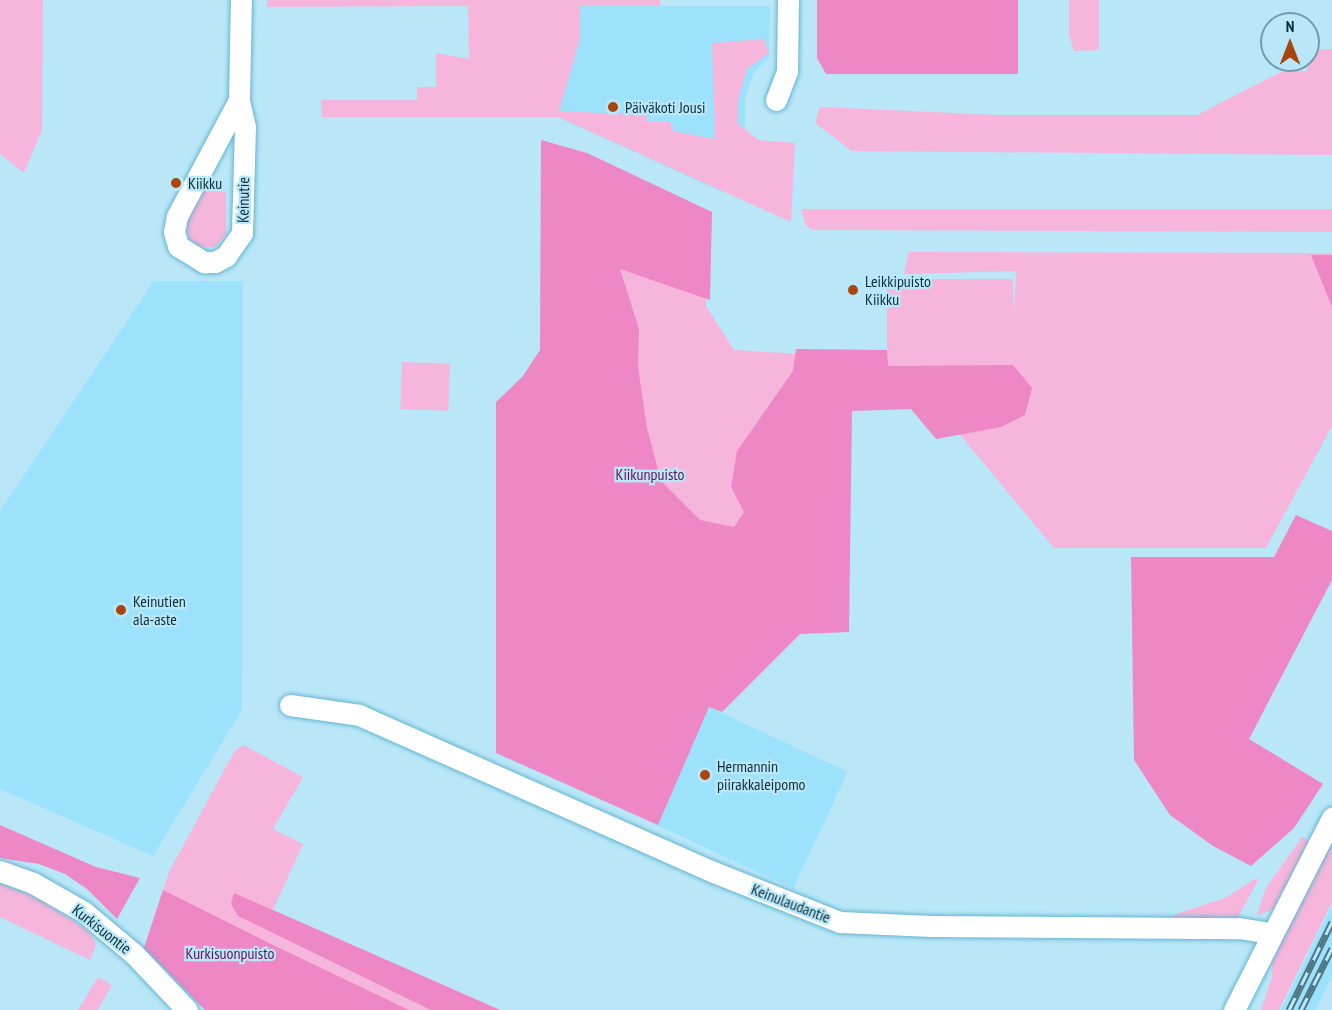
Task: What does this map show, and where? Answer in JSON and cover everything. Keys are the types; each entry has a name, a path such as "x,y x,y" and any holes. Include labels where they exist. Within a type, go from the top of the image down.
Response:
{"street":[{"name":"Keinutie","path":"239,100 177,216 174,232 178,246 204,262 215,262 226,256 242,233 245,127 239,100 240,0"},
{"path":"776,100 787,71 788,0"},
{"name":"Keinulaudantie","path":"290,705 359,715 711,871 840,922 931,926 1239,928 1271,933"},
{"path":"1234,1010 1271,933 1332,818"},
{"name":"Kurkisuontie","path":"0,872 33,883 84,912 134,954 187,1010"}],"shaded area":[{"name":"Päiväkoti Jousi","path":"481,6 770,6 769,59 754,72 745,98 745,127 722,192 558,117 481,117"},
{"name":"Keinutien ala-aste","path":"154,281 243,281 242,710 153,856 0,789 0,511"},
{"path":"709,707 848,772 793,889 654,824"},
{"path":"1332,906 1332,976 1316,1010 1281,1010"}],"green space":[{"path":"0,0 43,0 42,130 24,173 0,154"},
{"path":"267,0 660,0 660,6 580,6 580,39 559,111 647,115 647,122 670,122 673,131 715,139 712,43 764,39 769,53 747,69 738,100 738,124 758,140 795,143 791,222 558,117 322,117 321,100 417,100 417,87 436,87 436,53 469,59 468,6 267,7"},
{"path":"817,0 1018,0 1018,74 826,74 817,58"},
{"path":"1069,0 1099,0 1099,50 1074,51 1069,34"},
{"path":"1332,49 1332,155 852,151 815,123 820,107 999,115 1197,115 1281,72 1320,72 1320,50"},
{"path":"541,140 587,153 712,212 710,300 620,269 639,329 638,367 647,428 661,481 700,520 734,527 744,512 731,487 737,451 793,371 796,349 887,350 888,366 1013,365 1032,388 1025,415 1001,427 936,439 911,409 852,411 849,632 800,634 722,712 709,707 658,825 496,753 496,402 523,376 540,350"},
{"name":"Kiikunpuisto","path":"544,144 706,214 706,306 734,350 887,359 887,279 1013,279 1014,317 1016,271 904,274 909,252 1332,253 1332,426 1266,548 1054,548 937,407 848,408 653,819 544,353"},
{"path":"217,184 226,192 226,235 215,247 198,247 188,237 187,220 205,189"},
{"path":"801,209 1332,209 1332,232 813,230 806,226"},
{"path":"1311,255 1332,255 1332,307"},
{"path":"402,362 450,364 448,411 400,409"},
{"path":"1296,515 1332,531 1332,580 1249,739 1323,784 1294,828 1251,866 1213,846 1170,815 1134,760 1131,557 1274,557"},
{"name":"Kurkisuonpuisto","path":"243,745 303,777 273,829 303,844 273,910 500,1010 205,1010 144,948 169,872 234,752"},
{"path":"0,825 96,867 140,878 117,919 87,889 65,874 39,864 0,858"},
{"path":"1302,837 1311,842 1273,910 1257,915 1266,888"},
{"path":"1332,842 1332,902 1279,1010 1261,1010 1272,977 1272,960"},
{"path":"1255,879 1259,879 1237,919 1174,919 1173,915 1225,898"},
{"path":"0,883 41,900 90,932 96,945 90,960 0,917"},
{"path":"163,890 409,1010 205,1010 144,948"},
{"path":"234,893 500,1010 431,1010 238,916 231,904"},
{"path":"98,977 112,985 98,1010 78,1010"}],"railway":[{"path":"1289,1010 1332,922"},
{"path":"1301,1010 1332,948"}],"place":[{"name":"Päiväkoti Jousi","path":"613,107"},
{"name":"Kiikku","path":"176,183"},
{"name":"Leikkipuisto Kiikku","path":"853,290"},
{"name":"Keinutien ala-aste","path":"121,610"},
{"name":"Hermannin piirakkaleipomo","path":"705,775"}]}
